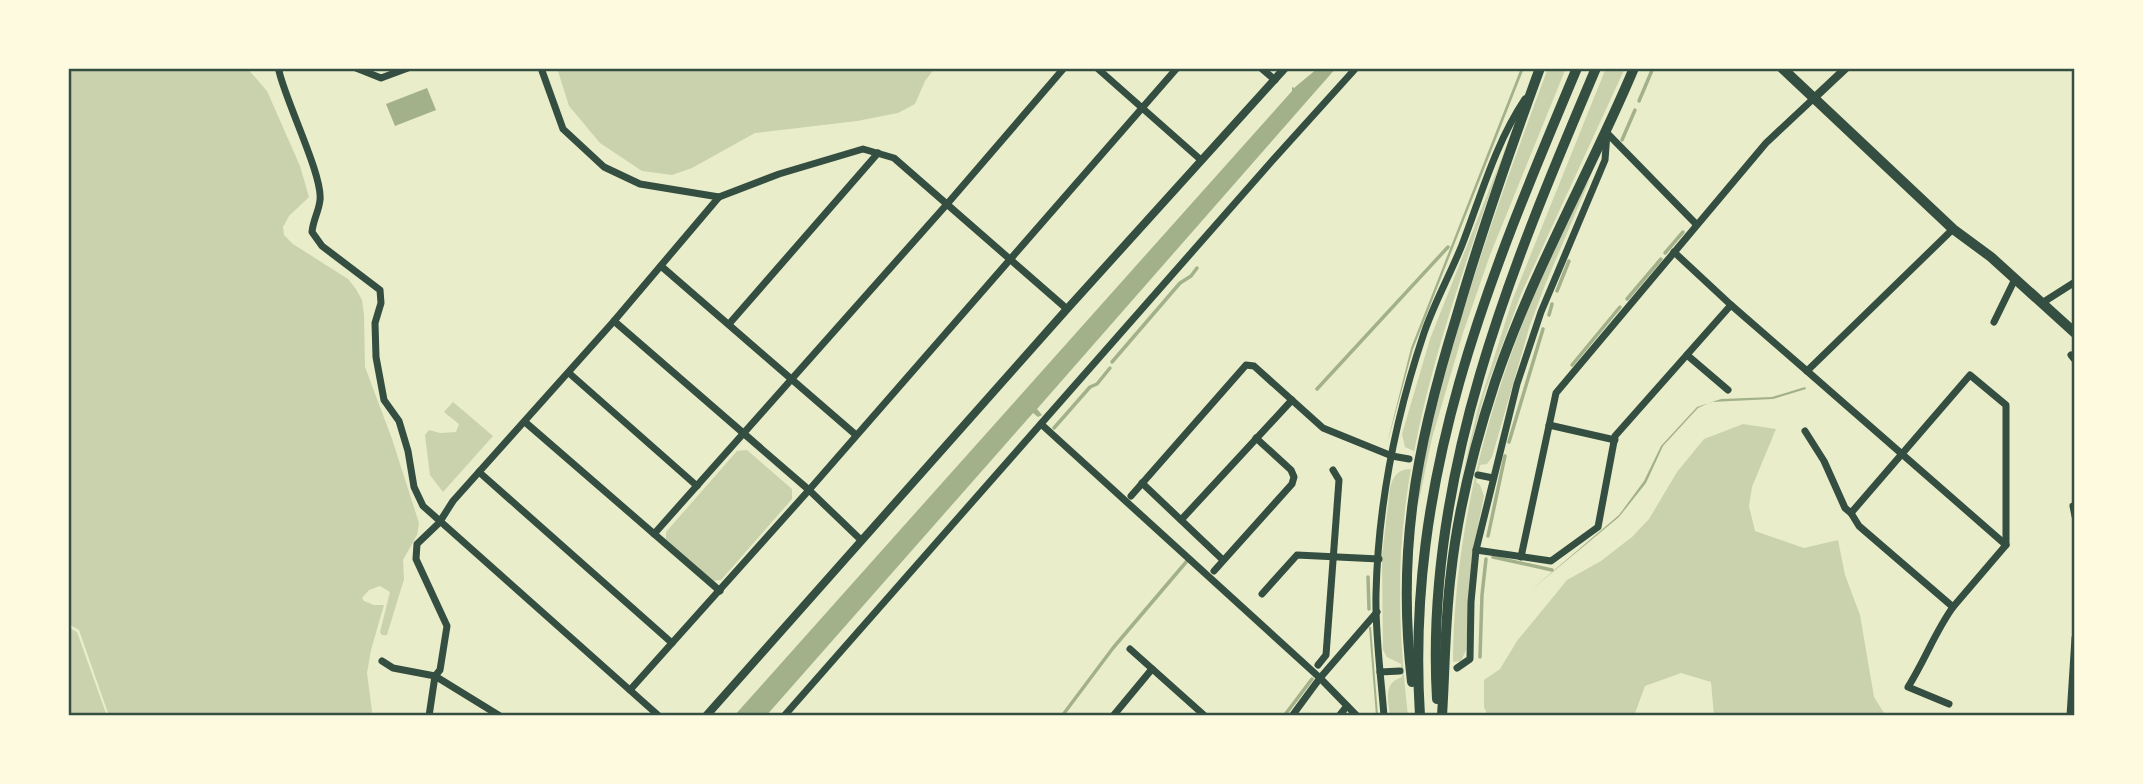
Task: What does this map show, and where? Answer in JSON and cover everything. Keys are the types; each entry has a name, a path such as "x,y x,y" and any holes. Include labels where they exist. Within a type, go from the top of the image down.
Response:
{"highway":[{"path":"1418,716 1409,651 1408,583 1410,527 1420,458 1438,380 1466,282 1540,68"},
{"path":"1418,716 1417,657 1421,574 1427,521 1444,432 1488,293 1577,68"},
{"path":"1440,716 1435,649 1439,572 1458,456 1473,396 1505,297 1596,68"},
{"path":"1440,716 1451,571 1459,524 1487,407 1512,335 1542,263 1565,212 1607,133 1634,68"}],"main road":[{"path":"1782,68 1953,229 2015,279 2075,333"}],"street":[{"path":"281,68 279,71 283,90 319,183 320,200 312,232 322,246 380,290 381,303 375,323 376,357 384,400 399,421 408,451 414,487 423,506 659,716"},
{"path":"356,68 381,78 408,68"},
{"path":"541,68 563,129 604,167 640,184 719,197"},
{"path":"654,534 1064,68"},
{"path":"1097,68 1201,160"},
{"path":"630,690 720,592 1177,68"},
{"path":"1261,68 1275,80"},
{"path":"706,716 1285,68"},
{"path":"783,716 1356,68"},
{"path":"1521,557 1556,393 1766,143 1846,68"},
{"path":"1384,716 1377,612 1378,559 1392,456 1424,332 1462,245 1511,119 1534,86"},
{"path":"1607,133 1696,224"},
{"path":"1457,668 1470,659 1471,602 1476,550 1517,384 1541,312 1605,160 1607,133"},
{"path":"429,716 447,626 416,559 417,544 439,523 453,501 569,373 719,197 779,174 863,149 894,158 1067,309"},
{"path":"729,324 878,153"},
{"path":"1807,371 1953,229"},
{"path":"1674,252 2006,545"},
{"path":"661,266 856,435"},
{"path":"1994,322 2015,279"},
{"path":"2042,303 2075,282"},
{"path":"1476,550 1551,561 1598,527 1615,436 1731,305"},
{"path":"614,321 745,433 861,540"},
{"path":"1687,355 1728,390"},
{"path":"1131,496 1246,365 1254,366 1323,428 1392,456 1409,459"},
{"path":"569,373 697,486"},
{"path":"1851,513 1970,375 2006,405 2006,545 1937,629 1925,660 1908,687 1949,704"},
{"path":"1181,520 1292,400"},
{"path":"525,422 720,592"},
{"path":"1041,424 1320,678 1357,716"},
{"path":"1549,425 1615,440"},
{"path":"1805,431 1824,461 1844,508 1851,513 1859,526 1953,607"},
{"path":"1214,570 1292,484 1294,477 1291,470 1256,438"},
{"path":"1318,665 1326,655 1334,556 1339,480 1333,470"},
{"path":"479,472 672,643"},
{"path":"1478,475 1493,478"},
{"path":"1143,483 1223,560"},
{"path":"2073,506 2075,516"},
{"path":"1262,594 1297,555 1378,559"},
{"path":"1292,716 1320,678 1377,612"},
{"path":"2070,716 2074,638"},
{"path":"1130,649 1205,716"},
{"path":"382,661 393,668 435,676 500,716"},
{"path":"1113,716 1152,669"},
{"path":"1380,672 1401,671"},
{"path":"1339,716 1347,706"}],"shaded area":[{"path":"68,68 247,68 267,91 300,166 309,197 289,216 283,227 284,235 293,244 348,279 362,300 365,367 419,523 417,535 403,560 404,579 387,635 380,632 390,592 380,586 369,590 362,598 374,605 384,605 367,673 372,711 370,716 350,713 342,716 109,716 79,630 68,624"},
{"path":"557,68 935,68 925,81 915,104 898,113 857,121 755,133 692,168 672,175 642,171 600,143 569,106"},
{"path":"1318,68 1336,68 1037,409 1042,415 1038,417 1033,413 766,716 734,716 1292,91 1292,87"},
{"path":"1521,68 1524,68 1413,349 1387,444 1411,348"},
{"path":"1548,68 1566,68 1490,255 1463,333 1432,438 1418,505 1430,433 1470,288"},
{"path":"1606,68 1625,68 1521,294 1485,392 1462,477 1478,408 1512,301"},
{"path":"427,88 436,110 395,126 386,104"},
{"path":"1510,137 1441,341 1415,446 1406,499 1400,573 1401,634 1408,716 1390,716 1389,687 1402,677 1401,664 1387,657 1383,650 1382,556 1390,488 1397,474 1411,469 1414,451 1405,447 1402,434 1430,339"},
{"path":"1590,179 1530,325 1492,457 1487,464 1480,465 1476,482 1484,496 1472,557 1466,650 1461,661 1453,662 1461,555 1481,451 1496,399 1532,299 1570,213"},
{"path":"1805,387 1806,389 1773,399 1712,402 1721,399 1772,397"},
{"path":"453,402 493,436 443,492 430,475 425,435 429,430 440,433 456,432 459,424 444,412"},
{"path":"1708,403 1698,408 1663,446 1646,483 1619,517 1531,590 1619,515 1644,481 1661,446 1697,407"},
{"path":"1743,424 1776,429 1752,487 1749,506 1755,531 1804,548 1838,540 1845,575 1860,615 1874,697 1888,716 1714,716 1711,682 1681,673 1645,686 1634,716 1488,716 1484,707 1484,680 1500,669 1517,641 1567,580 1601,561 1632,537 1649,519 1677,472 1704,439"},
{"path":"747,450 792,489 792,499 721,580 712,581 666,540 666,532 737,451"},
{"path":"68,627 77,632 107,716 68,716"},
{"path":"1371,627 1378,716 1376,716"}],"waterway":[{"path":"1639,101 1653,68"},
{"path":"1622,140 1635,110"},
{"path":"1665,253 1683,232"},
{"path":"1317,389 1448,247"},
{"path":"1627,299 1661,259"},
{"path":"1557,291 1569,261"},
{"path":"1112,362 1180,283 1197,268"},
{"path":"1549,315 1552,304"},
{"path":"1572,365 1620,307"},
{"path":"1509,442 1543,329"},
{"path":"1054,428 1110,368"},
{"path":"1488,536 1505,456"},
{"path":"1493,557 1552,570"},
{"path":"1480,657 1486,559"},
{"path":"1062,716 1113,648 1187,561"},
{"path":"1368,577 1369,609"},
{"path":"1284,716 1312,679"}]}
